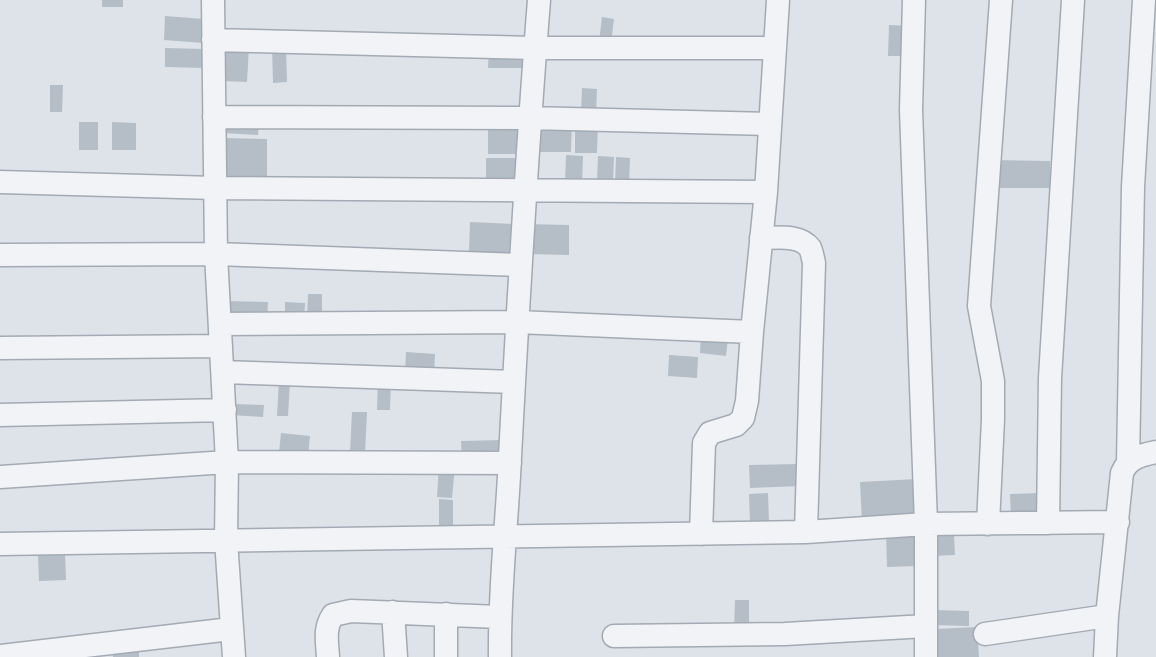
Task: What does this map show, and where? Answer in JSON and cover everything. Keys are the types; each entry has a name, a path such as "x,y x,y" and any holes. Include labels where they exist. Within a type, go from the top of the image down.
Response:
{"street":[{"path":"213,0 216,254 227,462 226,540 234,657"},
{"path":"500,657 500,617 506,538 524,190 539,0"},
{"path":"700,534 704,442 710,433 736,425 743,418 747,401 766,192 778,0"},
{"path":"914,0 911,110 926,524 926,657"},
{"path":"988,524 993,381 980,306 1001,0"},
{"path":"1048,523 1050,378 1073,0"},
{"path":"1128,463 1133,196 1144,0"},
{"path":"213,40 535,48 775,48"},
{"path":"214,117 529,118 770,124"},
{"path":"0,182 215,188 766,192"},
{"path":"761,238 800,240 810,248 814,263 806,532"},
{"path":"0,254 216,254 520,265"},
{"path":"0,348 221,335 517,322 752,332"},
{"path":"223,372 514,382"},
{"path":"0,415 224,410"},
{"path":"1106,657 1107,616 1122,473 1128,463 1141,455 1156,452"},
{"path":"0,477 227,462 510,463"},
{"path":"0,544 506,538 806,532 926,524 1118,522"},
{"path":"328,657 326,629 334,615 351,610 500,617"},
{"path":"393,612 396,657"},
{"path":"446,614 446,657"},
{"path":"985,634 1107,616"},
{"path":"614,636 786,634 926,626"},
{"path":"0,656 231,629"}],"building":[{"path":"102,0 123,0 123,7 102,7"},
{"path":"165,16 204,19 203,43 164,40"},
{"path":"602,17 614,19 611,43 599,42"},
{"path":"889,25 910,26 909,56 888,56"},
{"path":"222,46 249,47 247,82 221,81"},
{"path":"272,47 286,47 287,82 273,83"},
{"path":"165,48 206,49 205,68 165,67"},
{"path":"489,48 524,49 524,68 488,68"},
{"path":"50,85 63,85 62,112 50,112"},
{"path":"582,88 597,89 596,115 581,115"},
{"path":"223,121 259,123 258,135 222,133"},
{"path":"79,122 98,122 98,150 79,150"},
{"path":"112,122 136,123 136,150 112,150"},
{"path":"540,122 572,122 571,152 539,152"},
{"path":"575,123 598,123 597,153 575,153"},
{"path":"488,125 521,125 521,154 488,154"},
{"path":"223,138 267,139 267,182 223,181"},
{"path":"566,155 583,156 582,184 565,183"},
{"path":"598,156 614,157 613,183 597,183"},
{"path":"616,157 630,158 629,185 615,184"},
{"path":"486,158 517,158 517,184 486,184"},
{"path":"991,160 1050,161 1050,188 991,188"},
{"path":"470,222 514,224 513,255 469,253"},
{"path":"526,224 569,225 569,255 526,254"},
{"path":"308,294 322,294 322,320 307,319"},
{"path":"226,301 268,302 267,320 226,319"},
{"path":"285,302 305,303 304,320 285,319"},
{"path":"701,335 728,338 726,356 700,353"},
{"path":"406,352 435,354 434,376 405,374"},
{"path":"669,355 698,357 697,378 668,376"},
{"path":"378,378 391,378 390,410 377,410"},
{"path":"279,380 290,381 288,416 277,416"},
{"path":"232,404 264,405 263,417 231,415"},
{"path":"352,412 367,412 365,453 350,452"},
{"path":"281,433 310,436 308,456 279,453"},
{"path":"502,440 502,456 462,457 461,441"},
{"path":"439,464 455,466 452,498 437,497"},
{"path":"799,464 800,486 750,488 749,465"},
{"path":"917,479 919,519 862,522 860,482"},
{"path":"768,493 769,523 750,523 749,494"},
{"path":"1041,493 1041,517 1011,518 1010,494"},
{"path":"439,499 453,500 453,531 439,531"},
{"path":"886,533 917,533 918,566 887,567"},
{"path":"933,534 954,534 955,555 934,556"},
{"path":"65,552 66,580 39,581 38,553"},
{"path":"735,600 749,600 749,631 734,631"},
{"path":"934,610 969,611 969,626 933,625"},
{"path":"977,627 979,657 935,657 934,629"},
{"path":"139,652 139,657 113,657 113,655"}]}
